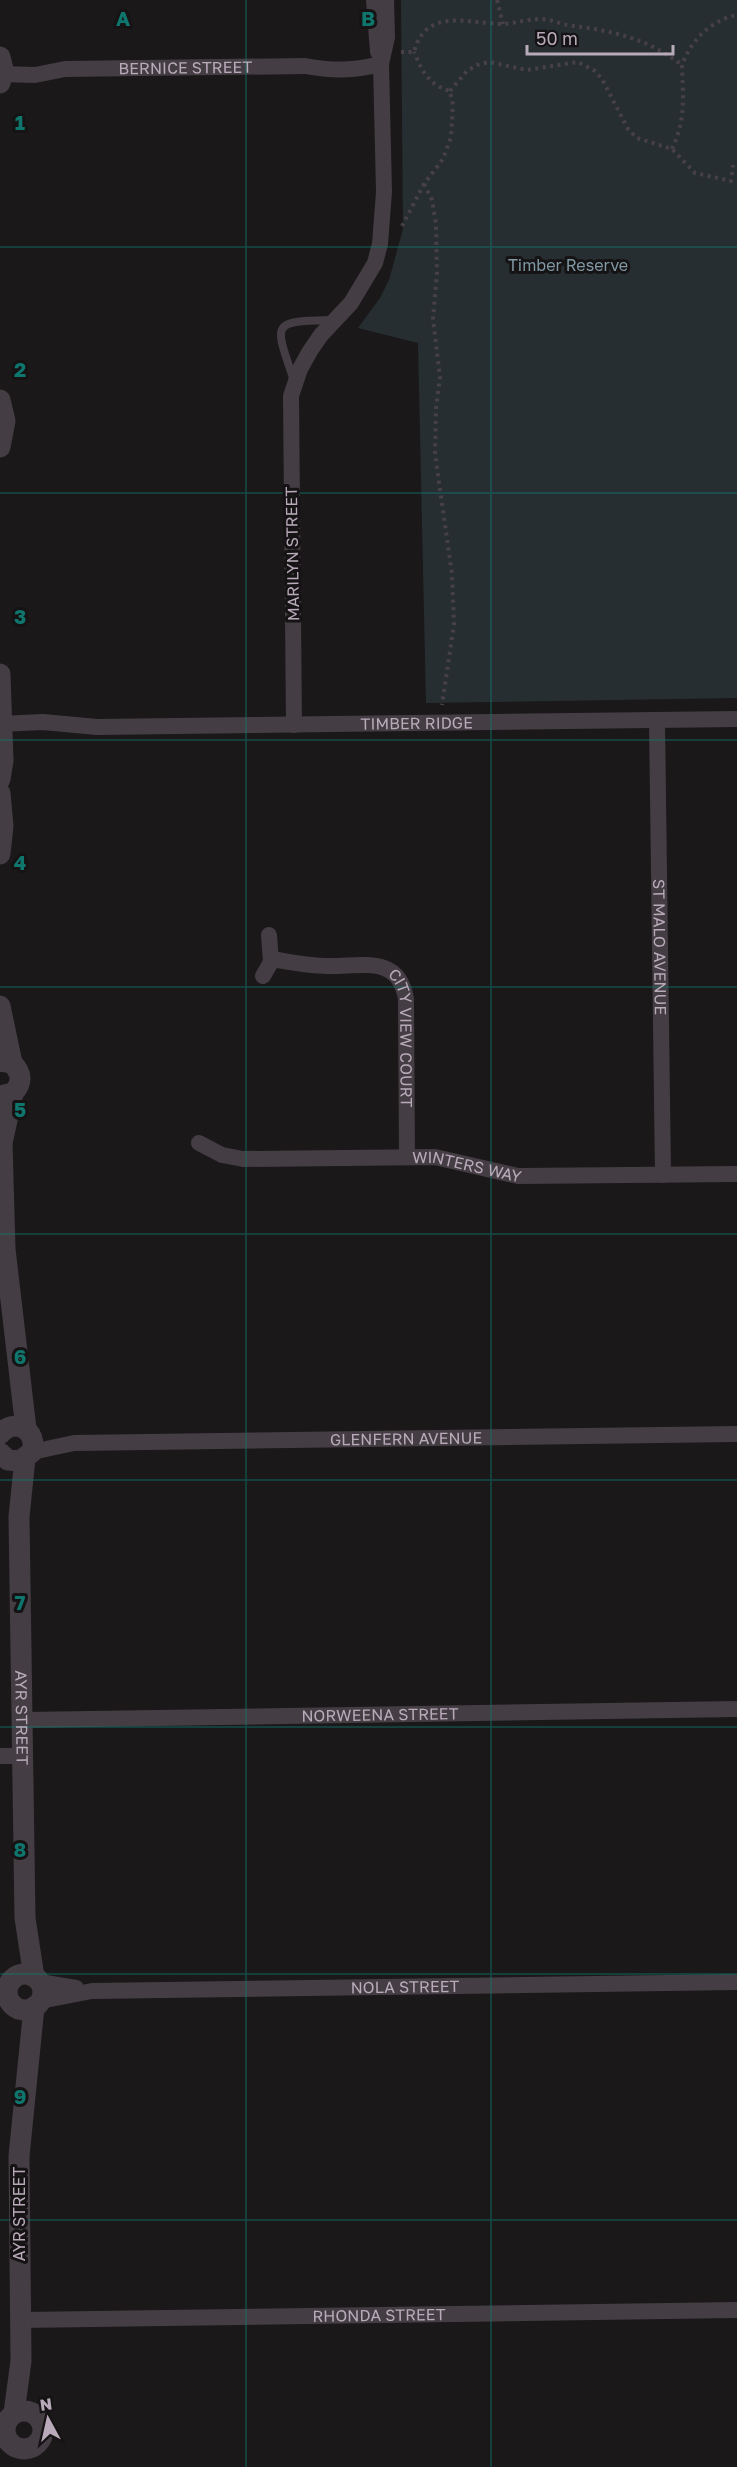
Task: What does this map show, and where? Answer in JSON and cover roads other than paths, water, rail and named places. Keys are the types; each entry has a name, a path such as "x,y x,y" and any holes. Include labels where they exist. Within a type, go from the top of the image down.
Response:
{"street":[{"name":"MARILYN STREET","path":"374,0 376,48 381,64"},
{"name":"MARILYN STREET","path":"294,725 290,410 295,384 310,351 321,335 351,303 363,285 375,263 380,244 384,192 381,64 387,37 386,0"},
{"name":"BERNICE STREET","path":"1,70 35,64 65,69 305,66 327,60 348,59 381,64"},
{"path":"0,400 5,421 0,447"},
{"path":"0,674 3,762 0,779"},
{"name":"TIMBER RIDGE","path":"2,728 43,722 97,727 737,719"},
{"name":"ST MALO AVENUE","path":"657,721 663,1175"},
{"path":"0,793 3,826 0,854"},
{"path":"264,976 272,959 268,934"},
{"name":"CITY VIEW COURT","path":"272,959 317,966 374,965 384,967 399,976 406,999 407,1157"},
{"path":"0,988 6,1062"},
{"name":"AYR STREET","path":"6,1062 19,1072 21,1078 17,1089 7,1095 1,1137 5,1249 28,1443 19,1517 25,1918 32,1995 19,2156 21,2361 7,2429 17,2467"},
{"name":"WINTERS WAY","path":"199,1143 222,1155 243,1159 443,1158 518,1176 737,1174"},
{"name":"AYR STREET","path":"1,1433 11,1401 17,1357"},
{"path":"0,1454 14,1462 28,1443 15,1425 1,1433"},
{"name":"GLENFERN AVENUE","path":"28,1443 737,1434"},
{"name":"AYR STREET","path":"0,1454 7,1470 19,1517"},
{"name":"NORWEENA STREET","path":"23,1720 737,1709"},
{"path":"0,1745 23,1750"},
{"path":"0,1756 23,1750"},
{"name":"AYR STREET","path":"25,1918 12,1980 25,1974 32,1995"},
{"name":"NOLA STREET","path":"32,1995 92,1991 737,1980"},
{"name":"RHONDA STREET","path":"21,2320 737,2310"},
{"name":"AYR STREET","path":"21,2361 35,2414"},
{"path":"31,2467 36,2444 43,2434 43,2428 35,2414 24,2410 7,2429 25,2449 36,2444"}],"lane":[{"name":"MARILYN STREET","path":"295,384 280,337 280,329 292,322 335,320"}],"park label":[{"name":"Timber Reserve","path":"568,265"}]}
